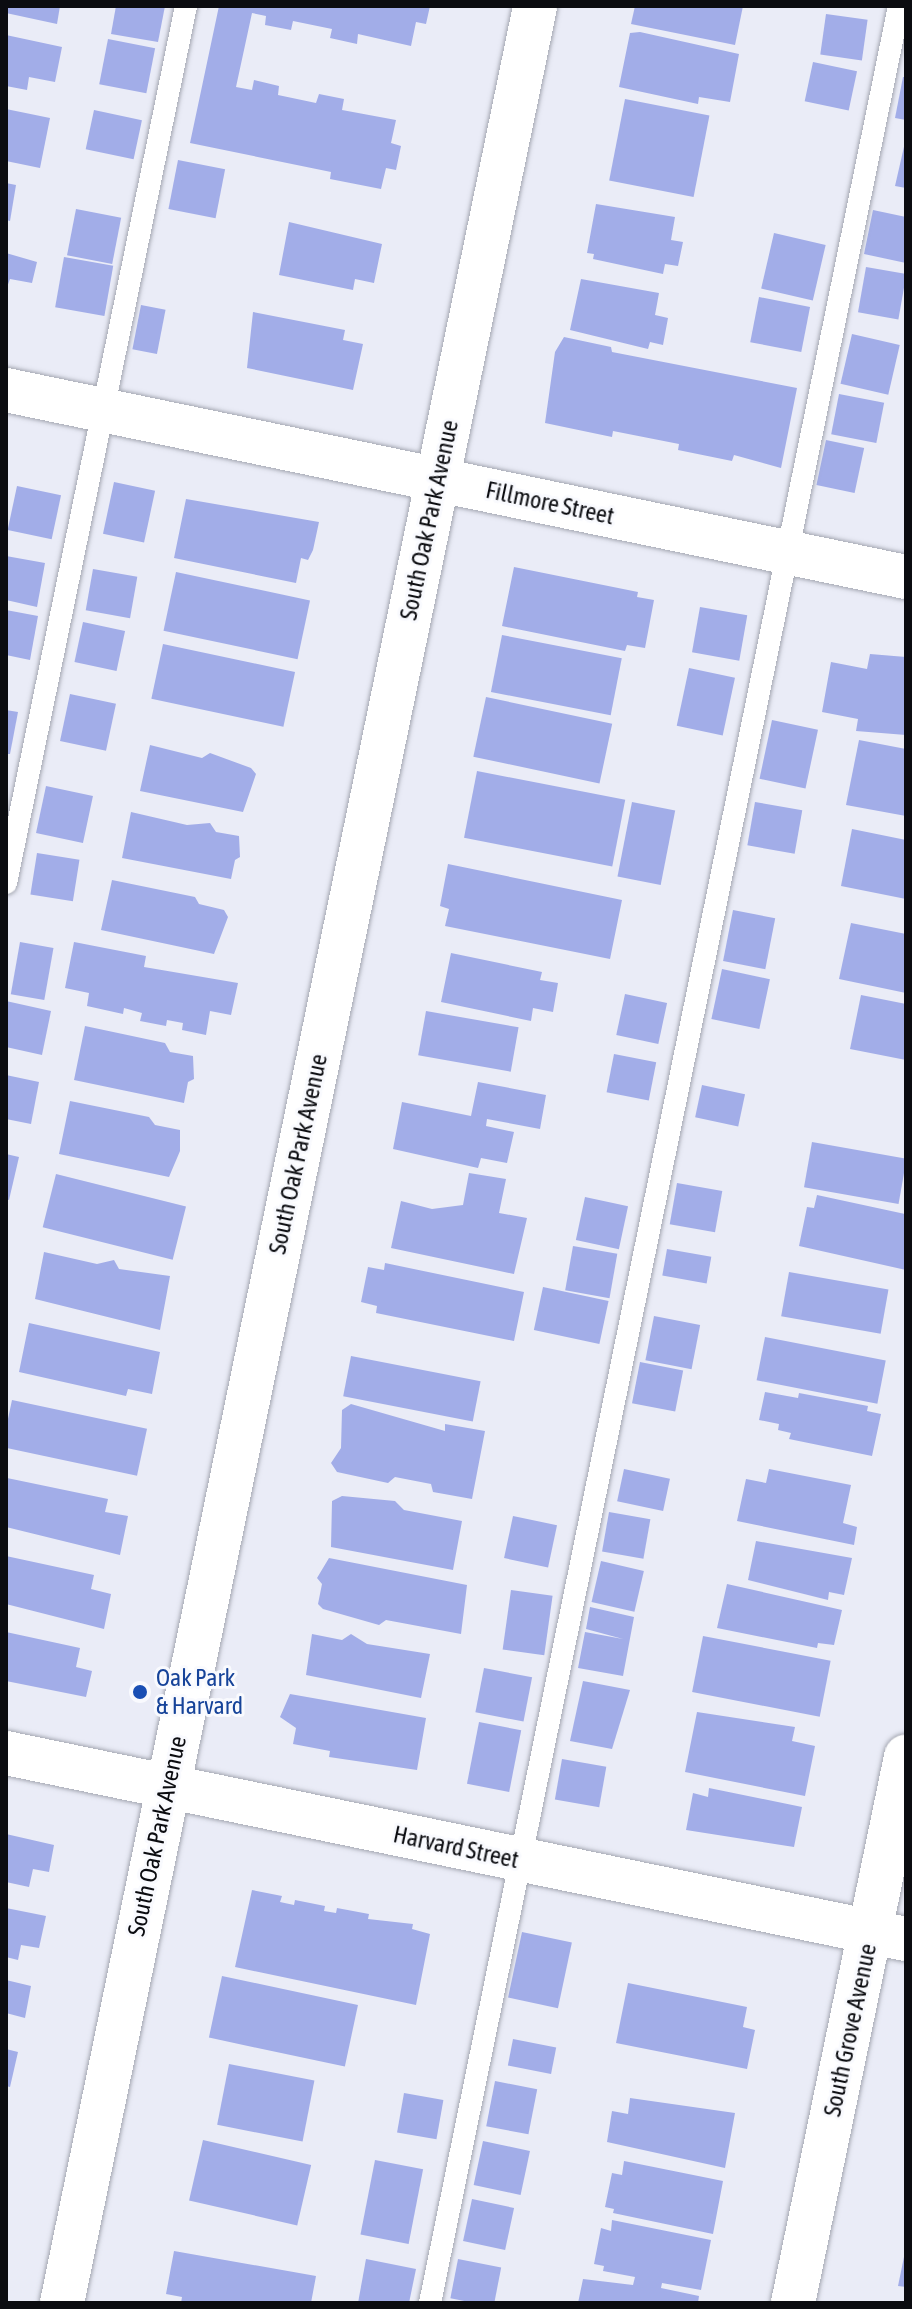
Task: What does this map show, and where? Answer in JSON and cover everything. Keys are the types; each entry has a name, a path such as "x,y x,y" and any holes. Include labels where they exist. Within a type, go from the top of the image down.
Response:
{"street":[{"name":"South Oak Park Avenue","path":"62,2303 535,6"},
{"name":"Fillmore Street","path":"6,390 906,577"},
{"name":"Harvard Street","path":"6,1753 889,1936"},
{"name":"South Grove Avenue","path":"793,2303 889,1936 906,1757"}],"lane":[{"path":"6,883 186,6"},
{"path":"430,2303 899,6"}],"building":[{"path":"6,6 60,6 57,24 6,13"},
{"path":"116,6 165,6 158,42 111,34"},
{"path":"219,6 430,6 426,24 416,22 411,46 358,34 357,44 330,38 332,29 293,21 291,30 265,25 266,16 252,13 236,87 252,90 254,80 279,86 278,95 316,103 319,94 344,99 342,110 396,120 391,143 401,146 396,170 386,168 381,189 330,179 331,172 190,143"},
{"path":"635,6 743,6 735,45 631,24"},
{"path":"826,14 868,20 862,60 820,55"},
{"path":"640,32 739,54 730,102 699,97 698,104 619,87 630,33"},
{"path":"6,35 62,47 55,82 29,77 27,90 6,86"},
{"path":"108,39 155,48 146,93 99,84"},
{"path":"813,62 857,71 849,110 805,101"},
{"path":"903,77 906,77 906,120 895,118"},
{"path":"625,99 709,115 694,197 609,180"},
{"path":"6,109 50,118 40,168 6,161"},
{"path":"94,110 142,120 134,159 86,149"},
{"path":"906,138 906,188 895,186"},
{"path":"178,160 225,169 216,218 168,209"},
{"path":"6,183 16,185 10,221 6,220"},
{"path":"596,204 675,217 671,240 683,242 678,266 665,264 663,274 593,259 594,254 587,253"},
{"path":"76,209 121,218 112,264 67,255"},
{"path":"873,210 906,217 906,263 864,254"},
{"path":"289,222 382,244 374,283 355,279 353,290 279,275"},
{"path":"774,233 826,245 813,300 761,289"},
{"path":"6,253 37,262 32,283 10,279 6,290"},
{"path":"64,257 113,266 104,316 55,307"},
{"path":"866,267 906,274 898,319 858,312"},
{"path":"581,279 659,293 655,315 668,318 663,345 650,342 648,349 570,330"},
{"path":"759,297 810,307 801,352 750,342"},
{"path":"141,305 166,310 157,354 132,349"},
{"path":"253,312 345,330 343,340 363,344 353,390 247,368"},
{"path":"852,334 900,345 888,395 841,384"},
{"path":"564,337 611,347 612,352 797,388 781,468 734,455 732,461 678,450 679,444 613,431 612,437 545,423 555,352"},
{"path":"839,394 884,403 876,443 831,434"},
{"path":"826,440 864,448 855,493 816,485"},
{"path":"114,482 155,491 144,543 103,534"},
{"path":"17,486 61,495 52,539 8,530"},
{"path":"186,499 319,522 313,550 308,560 301,558 296,583 174,558"},
{"path":"6,556 45,563 37,607 6,600"},
{"path":"514,567 638,592 637,597 654,600 645,648 627,645 625,651 502,626"},
{"path":"93,569 137,577 130,618 86,610"},
{"path":"176,572 310,600 298,659 164,631"},
{"path":"700,607 747,615 739,661 692,652"},
{"path":"6,610 38,616 30,660 6,655"},
{"path":"83,622 125,631 117,671 74,662"},
{"path":"502,635 622,658 611,715 491,692"},
{"path":"163,644 295,672 283,727 151,699"},
{"path":"870,654 906,657 906,735 856,731 858,719 822,712 831,662 867,669"},
{"path":"689,668 735,678 723,735 677,726"},
{"path":"70,694 116,704 106,751 60,741"},
{"path":"486,697 612,724 599,783 473,757"},
{"path":"6,710 18,712 10,754 6,754"},
{"path":"772,720 818,730 805,788 760,779"},
{"path":"859,740 906,749 906,816 846,805"},
{"path":"150,745 202,758 210,753 251,768 256,774 243,812 140,791"},
{"path":"477,771 625,800 612,867 464,838"},
{"path":"46,786 93,796 83,843 36,833"},
{"path":"632,802 675,810 661,885 617,877"},
{"path":"755,802 802,810 795,854 747,845"},
{"path":"131,812 187,825 210,823 216,832 239,836 240,857 235,860 231,879 122,858"},
{"path":"852,829 906,840 906,899 841,886"},
{"path":"37,853 79,860 73,901 30,894"},
{"path":"448,864 622,900 610,959 445,926 449,909 440,906"},
{"path":"112,880 195,897 199,904 224,910 228,917 214,954 101,930"},
{"path":"733,910 775,918 765,969 723,961"},
{"path":"851,923 906,934 906,993 839,979"},
{"path":"20,942 53,948 44,1000 11,994"},
{"path":"74,942 146,956 144,967 238,983 231,1015 210,1011 206,1035 182,1030 183,1023 167,1020 166,1026 140,1021 142,1013 124,1008 123,1014 87,1006 89,993 65,988"},
{"path":"451,953 542,972 540,980 558,983 553,1012 533,1008 531,1021 441,1002"},
{"path":"722,969 770,979 759,1029 711,1019"},
{"path":"625,994 667,1003 658,1044 616,1035"},
{"path":"861,995 906,1004 906,1060 850,1049"},
{"path":"6,1001 51,1011 42,1055 6,1047"},
{"path":"426,1011 519,1027 511,1072 418,1055"},
{"path":"85,1026 165,1043 170,1052 193,1056 194,1079 188,1082 184,1103 74,1080"},
{"path":"614,1054 656,1062 649,1100 607,1092"},
{"path":"6,1075 39,1082 31,1124 6,1119"},
{"path":"478,1082 546,1095 540,1129 487,1119 486,1126 514,1132 507,1163 481,1158 478,1168 393,1149 402,1102 471,1116"},
{"path":"702,1085 745,1094 738,1126 695,1117"},
{"path":"70,1101 149,1117 155,1125 180,1130 180,1151 169,1177 59,1154"},
{"path":"812,1142 906,1159 899,1204 804,1187"},
{"path":"6,1154 19,1157 9,1200 6,1199"},
{"path":"469,1173 506,1179 499,1213 527,1218 514,1274 391,1248 401,1201 432,1209 463,1205"},
{"path":"56,1174 186,1206 173,1260 43,1227"},
{"path":"677,1183 722,1191 715,1232 670,1224"},
{"path":"817,1195 905,1214 906,1270 799,1246 807,1207 814,1208"},
{"path":"585,1197 628,1206 619,1249 576,1240"},
{"path":"573,1246 617,1254 610,1298 565,1290"},
{"path":"667,1249 711,1257 707,1283 662,1276"},
{"path":"44,1252 97,1264 114,1260 119,1269 170,1276 160,1330 35,1299"},
{"path":"385,1263 524,1292 514,1341 376,1313 377,1306 361,1302 368,1267 384,1270"},
{"path":"789,1272 888,1290 881,1334 781,1316"},
{"path":"543,1287 609,1301 599,1344 534,1330"},
{"path":"654,1316 700,1325 692,1369 645,1360"},
{"path":"29,1323 160,1352 152,1394 128,1389 126,1396 19,1372"},
{"path":"765,1337 886,1360 877,1404 757,1380"},
{"path":"351,1356 481,1381 473,1421 343,1396"},
{"path":"640,1362 683,1370 675,1412 632,1403"},
{"path":"765,1392 798,1398 799,1393 868,1406 867,1411 881,1414 872,1456 789,1439 791,1433 778,1430 779,1424 759,1420"},
{"path":"12,1400 147,1429 137,1476 6,1448 6,1428"},
{"path":"351,1404 445,1431 445,1424 485,1431 472,1499 433,1492 431,1484 395,1477 388,1483 337,1472 331,1463 341,1448 342,1410"},
{"path":"624,1469 670,1479 663,1511 617,1501"},
{"path":"769,1469 851,1485 843,1523 857,1527 854,1545 737,1521 746,1479 766,1483"},
{"path":"7,1478 108,1499 105,1512 128,1516 120,1555 6,1527"},
{"path":"342,1496 395,1501 404,1510 462,1521 453,1570 331,1547 332,1501"},
{"path":"609,1512 650,1519 643,1559 602,1551"},
{"path":"513,1516 557,1525 548,1567 504,1558"},
{"path":"756,1541 852,1558 844,1595 829,1592 828,1600 748,1580"},
{"path":"6,1556 94,1575 91,1589 111,1594 104,1629 6,1604"},
{"path":"329,1558 467,1585 461,1634 386,1620 379,1625 323,1609 318,1604 322,1584 317,1578"},
{"path":"601,1561 644,1571 634,1612 592,1602"},
{"path":"727,1584 842,1610 834,1645 818,1643 817,1648 717,1628"},
{"path":"511,1590 553,1596 544,1655 503,1649"},
{"path":"590,1607 634,1617 623,1676 578,1668 585,1632 623,1639 586,1629"},
{"path":"6,1632 80,1648 76,1667 92,1671 86,1697 6,1681"},
{"path":"312,1634 342,1640 351,1634 367,1644 430,1654 421,1698 306,1675"},
{"path":"703,1636 831,1661 820,1717 692,1692"},
{"path":"484,1668 532,1677 524,1722 475,1712"},
{"path":"583,1681 630,1690 612,1749 570,1741"},
{"path":"290,1694 426,1718 417,1770 329,1757 330,1751 293,1744 296,1728 280,1717"},
{"path":"697,1712 795,1727 792,1741 815,1746 805,1796 685,1772"},
{"path":"479,1722 521,1730 509,1792 467,1784"},
{"path":"562,1759 606,1767 599,1807 555,1799"},
{"path":"709,1788 802,1807 794,1847 686,1830 693,1793 708,1797"},
{"path":"6,1834 54,1845 49,1872 33,1869 29,1887 6,1882"},
{"path":"252,1890 282,1896 280,1902 294,1905 295,1900 325,1906 324,1911 336,1913 337,1908 369,1914 368,1919 413,1924 412,1929 430,1934 416,2005 235,1967"},
{"path":"6,1908 46,1916 39,1948 21,1945 18,1960 6,1957"},
{"path":"522,1932 572,1943 558,2008 508,1998"},
{"path":"222,1976 358,2005 345,2067 209,2038"},
{"path":"6,1980 31,1986 25,2018 6,2013"},
{"path":"628,1983 747,2007 743,2027 755,2030 747,2069 616,2043"},
{"path":"513,2039 556,2047 551,2074 508,2066"},
{"path":"6,2049 18,2052 10,2087 6,2086"},
{"path":"229,2064 314,2081 303,2141 217,2125"},
{"path":"495,2081 537,2089 528,2134 486,2126"},
{"path":"404,2093 443,2100 436,2139 397,2132"},
{"path":"630,2098 735,2113 725,2168 607,2142 612,2111 628,2114"},
{"path":"203,2140 311,2165 297,2225 189,2200"},
{"path":"483,2141 530,2151 521,2195 474,2185"},
{"path":"375,2160 423,2169 409,2244 360,2235"},
{"path":"624,2161 723,2181 713,2234 613,2213 614,2209 605,2207 612,2173 622,2175"},
{"path":"472,2199 514,2208 505,2250 463,2241"},
{"path":"612,2220 711,2240 701,2290 662,2283 661,2288 699,2296 698,2303 578,2303 583,2279 633,2285 635,2277 603,2271 604,2266 594,2264 601,2228 611,2231"},
{"path":"174,2251 316,2276 311,2303 181,2303 182,2297 166,2294"},
{"path":"906,2252 906,2287 898,2286"},
{"path":"366,2259 416,2269 409,2303 358,2303"},
{"path":"458,2259 501,2267 494,2303 450,2298"}],"place":[{"name":"Oak Park & Harvard","path":"140,1692"}]}
